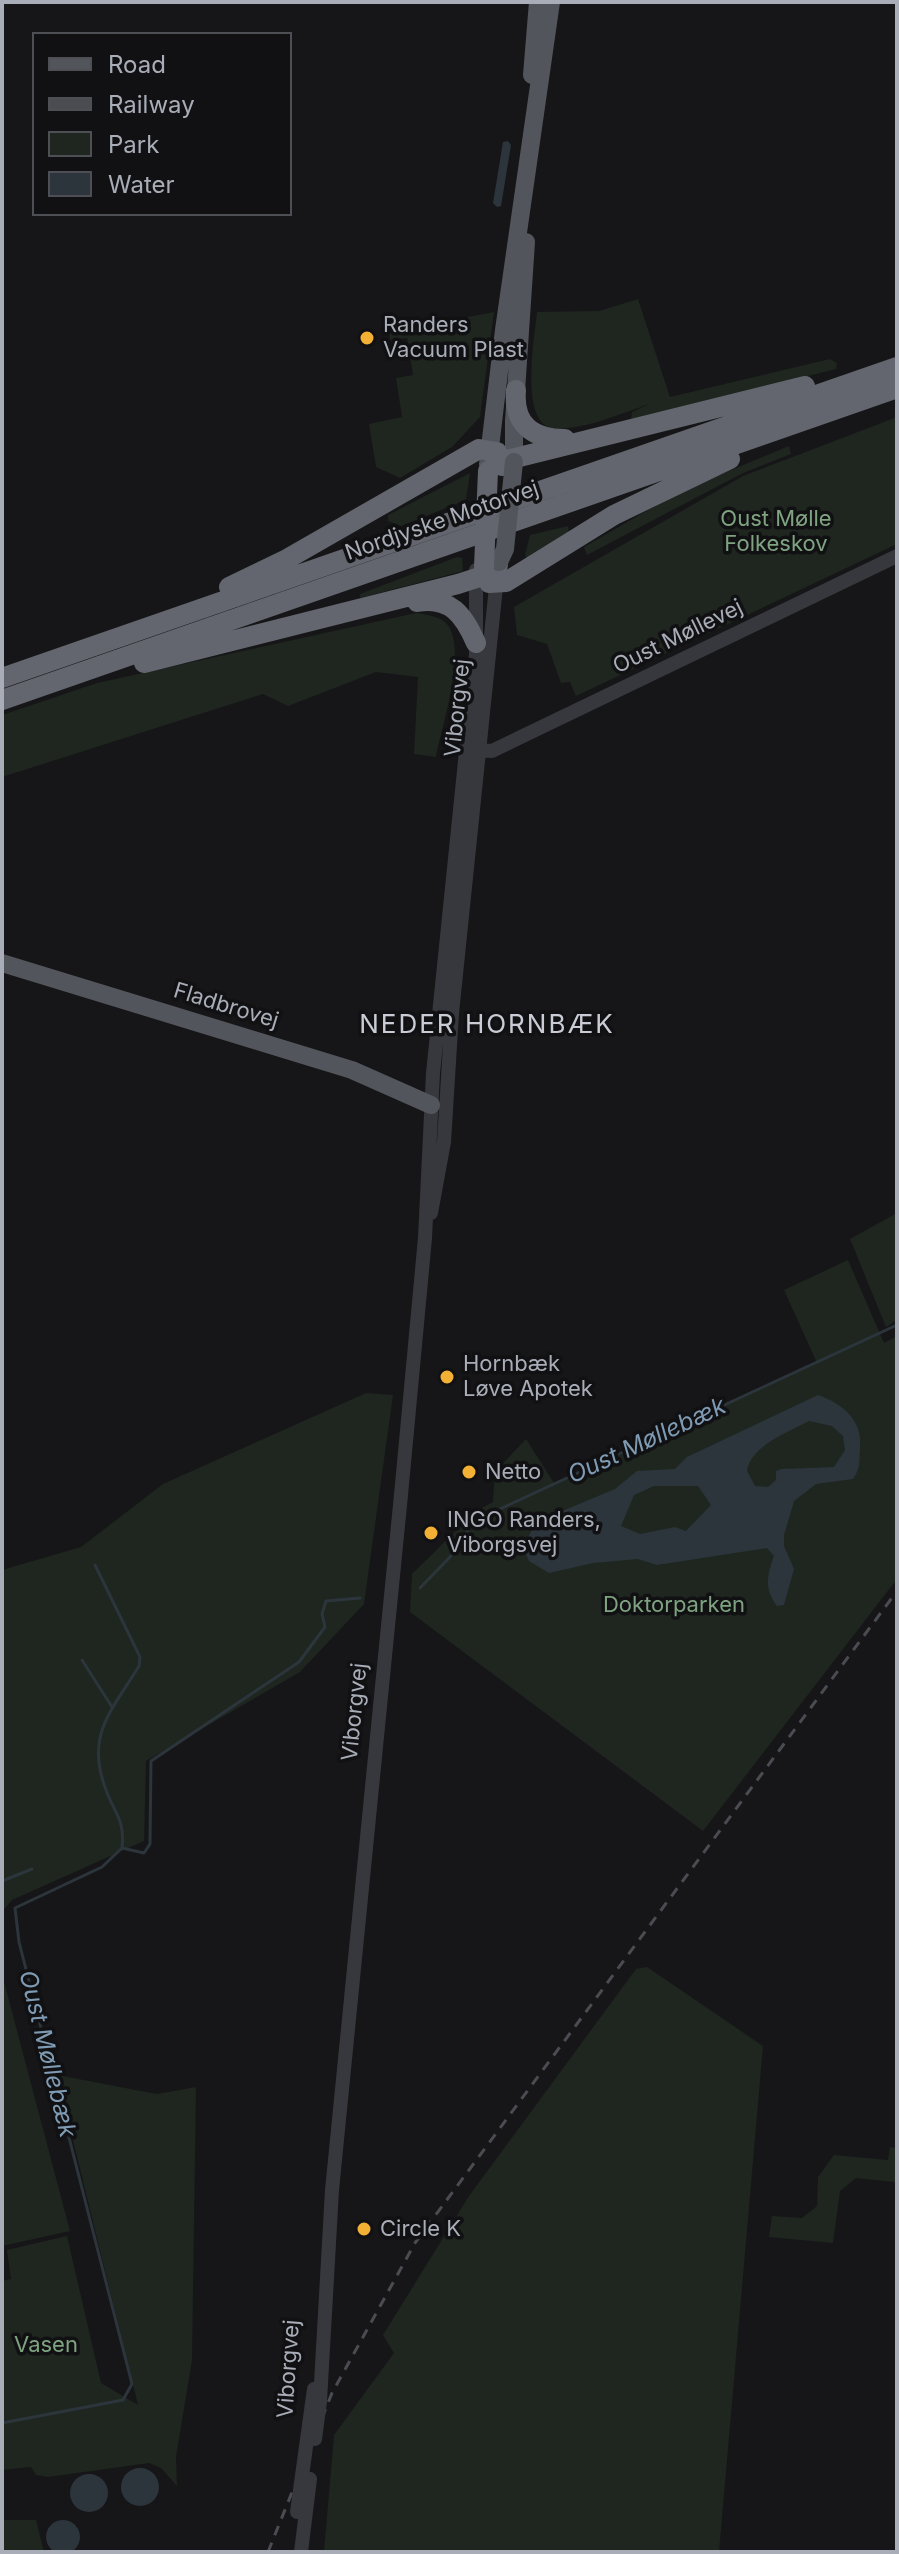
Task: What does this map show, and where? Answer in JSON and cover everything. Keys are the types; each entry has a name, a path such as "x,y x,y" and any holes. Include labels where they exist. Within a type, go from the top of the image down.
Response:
{"highway":[{"path":"2,676 235,585 287,559 472,452 501,461 792,390 897,358"},
{"name":"Nordjyske Motorvej","path":"2,676 897,367"},
{"name":"Nordjyske Motorvej","path":"2,700 897,388"},
{"path":"516,390 514,405 518,417 537,436 589,439"},
{"path":"2,706 155,660 350,612 488,572 780,438 897,397"},
{"path":"488,572 501,461"},
{"path":"350,612 426,600 441,602 462,615 476,643"}],"main road":[{"name":"Viborgvej","path":"532,125 538,2"},
{"name":"Viborgvej","path":"488,572 505,549 501,461 532,125 551,2"},
{"name":"Viborgvej","path":"501,461 516,390 526,256 526,183"},
{"name":"Fladbrovej","path":"2,963 352,1070 438,1109"}],"street":[{"name":"Oust Møllevej","path":"477,750 492,751 897,556"},
{"name":"Viborgvej","path":"438,1109 440,1009 476,643 488,572"},
{"name":"Viborgvej","path":"301,2552 320,2401 332,2190 425,1238 477,750 488,572"},
{"name":"Viborgvej","path":"292,2552 316,2365 319,2262 332,2190"}],"green space":[{"path":"638,299 670,397 830,359 837,363 836,369 631,420 632,412 649,404 575,427 552,428 542,422 535,411 531,376 537,312 599,311"},
{"path":"494,312 480,417 452,447 400,478 376,467 369,424 402,417 396,378 413,375 407,338 390,340 389,332"},
{"name":"Oust Mølle Folkeskov","path":"897,417 897,544 576,696 570,682 561,683 547,644 517,635 514,607 743,476"},
{"path":"789,446 791,454 743,473 587,555 584,547 683,490"},
{"path":"470,473 466,500 401,526 388,521 388,515"},
{"path":"568,526 569,534 528,561 525,555 530,535"},
{"path":"457,557 462,558 463,571 360,598 360,594"},
{"path":"416,613 443,620 454,640 454,672 436,757 414,754 418,677 376,672 288,706 263,694 2,777 2,715 97,683"},
{"path":"897,1213 897,1320 886,1327 850,1239"},
{"name":"Doktorparken","path":"848,1260 884,1343 897,1336 897,1579 703,1831 410,1612 412,1574 475,1512 493,1502 495,1472 526,1439 554,1483 817,1363 784,1290"},
{"path":"366,1393 393,1395 364,1604 300,1672 146,1761 144,1841 12,1900 2,1912 2,1570 81,1547 163,1484"},
{"path":"647,1967 763,2046 719,2552 324,2552 334,2435 394,2353 383,2335 469,2196 636,1969"},
{"path":"2,1974 70,2231 2,2246"},
{"name":"Vasen","path":"57,2075 157,2094 196,2087 192,2360 176,2457 177,2486 161,2468 149,2463 48,2477 36,2475 31,2467 2,2470 2,2281 11,2279 7,2250 67,2236 101,2383 138,2405"},
{"path":"890,2147 897,2148 897,2185 894,2182 856,2178 840,2191 833,2243 769,2237 772,2216 802,2218 817,2206 818,2177 834,2155 888,2160"},
{"path":"2,2520 36,2520 44,2552 2,2552"}],"water":[{"path":"508,141 511,145 501,206 497,207 493,203 503,142"},
{"path":"818,1395 850,1414 860,1439 858,1468 853,1479 816,1484 794,1501 784,1535 784,1546 794,1569 784,1605 777,1606 768,1587 774,1556 767,1548 657,1565 638,1559 593,1563 549,1573 529,1561 523,1547 536,1522 615,1489 637,1471 675,1469 687,1457","holes":["809,1421 832,1426 843,1436 845,1450 834,1467 782,1469 776,1471 776,1480 768,1487 755,1486 747,1471 756,1454 772,1440","654,1486 698,1486 711,1505 686,1531 675,1527 640,1534 621,1526 634,1495"]},
{"path":"140,2468 153,2474 159,2487 153,2500 140,2506 127,2500 121,2487 127,2474"},
{"path":"89,2474 102,2480 108,2493 102,2506 89,2512 76,2506 70,2493 76,2480"},
{"path":"63,2520 75,2525 80,2537 75,2549 63,2554 51,2549 46,2537 51,2525"}],"waterway":[{"name":"Oust Møllebæk","path":"420,1588 450,1557 474,1521 897,1325"},
{"path":"95,1565 140,1657 139,1666 104,1725 98,1754 106,1790 121,1823 122,1848"},
{"name":"Oust Møllebæk","path":"2,2423 123,2400 132,2384 19,1942 15,1908 102,1867 122,1848 144,1853 150,1844 151,1761 299,1662 325,1627 322,1614 326,1601 360,1598"},
{"path":"82,1660 112,1707"},
{"path":"2,1881 32,1869"}],"railway":[{"path":"268,2552 332,2393 415,2243 897,1591"}],"place":[{"name":"Randers Vacuum Plast","path":"367,338"},
{"name":"Hornbæk Løve Apotek","path":"447,1377"},
{"name":"Netto","path":"469,1472"},
{"name":"INGO Randers, Viborgsvej","path":"431,1533"},
{"name":"Circle K","path":"364,2229"}],"district":[{"name":"NEDER HORNBÆK","path":"487,1025"}]}
